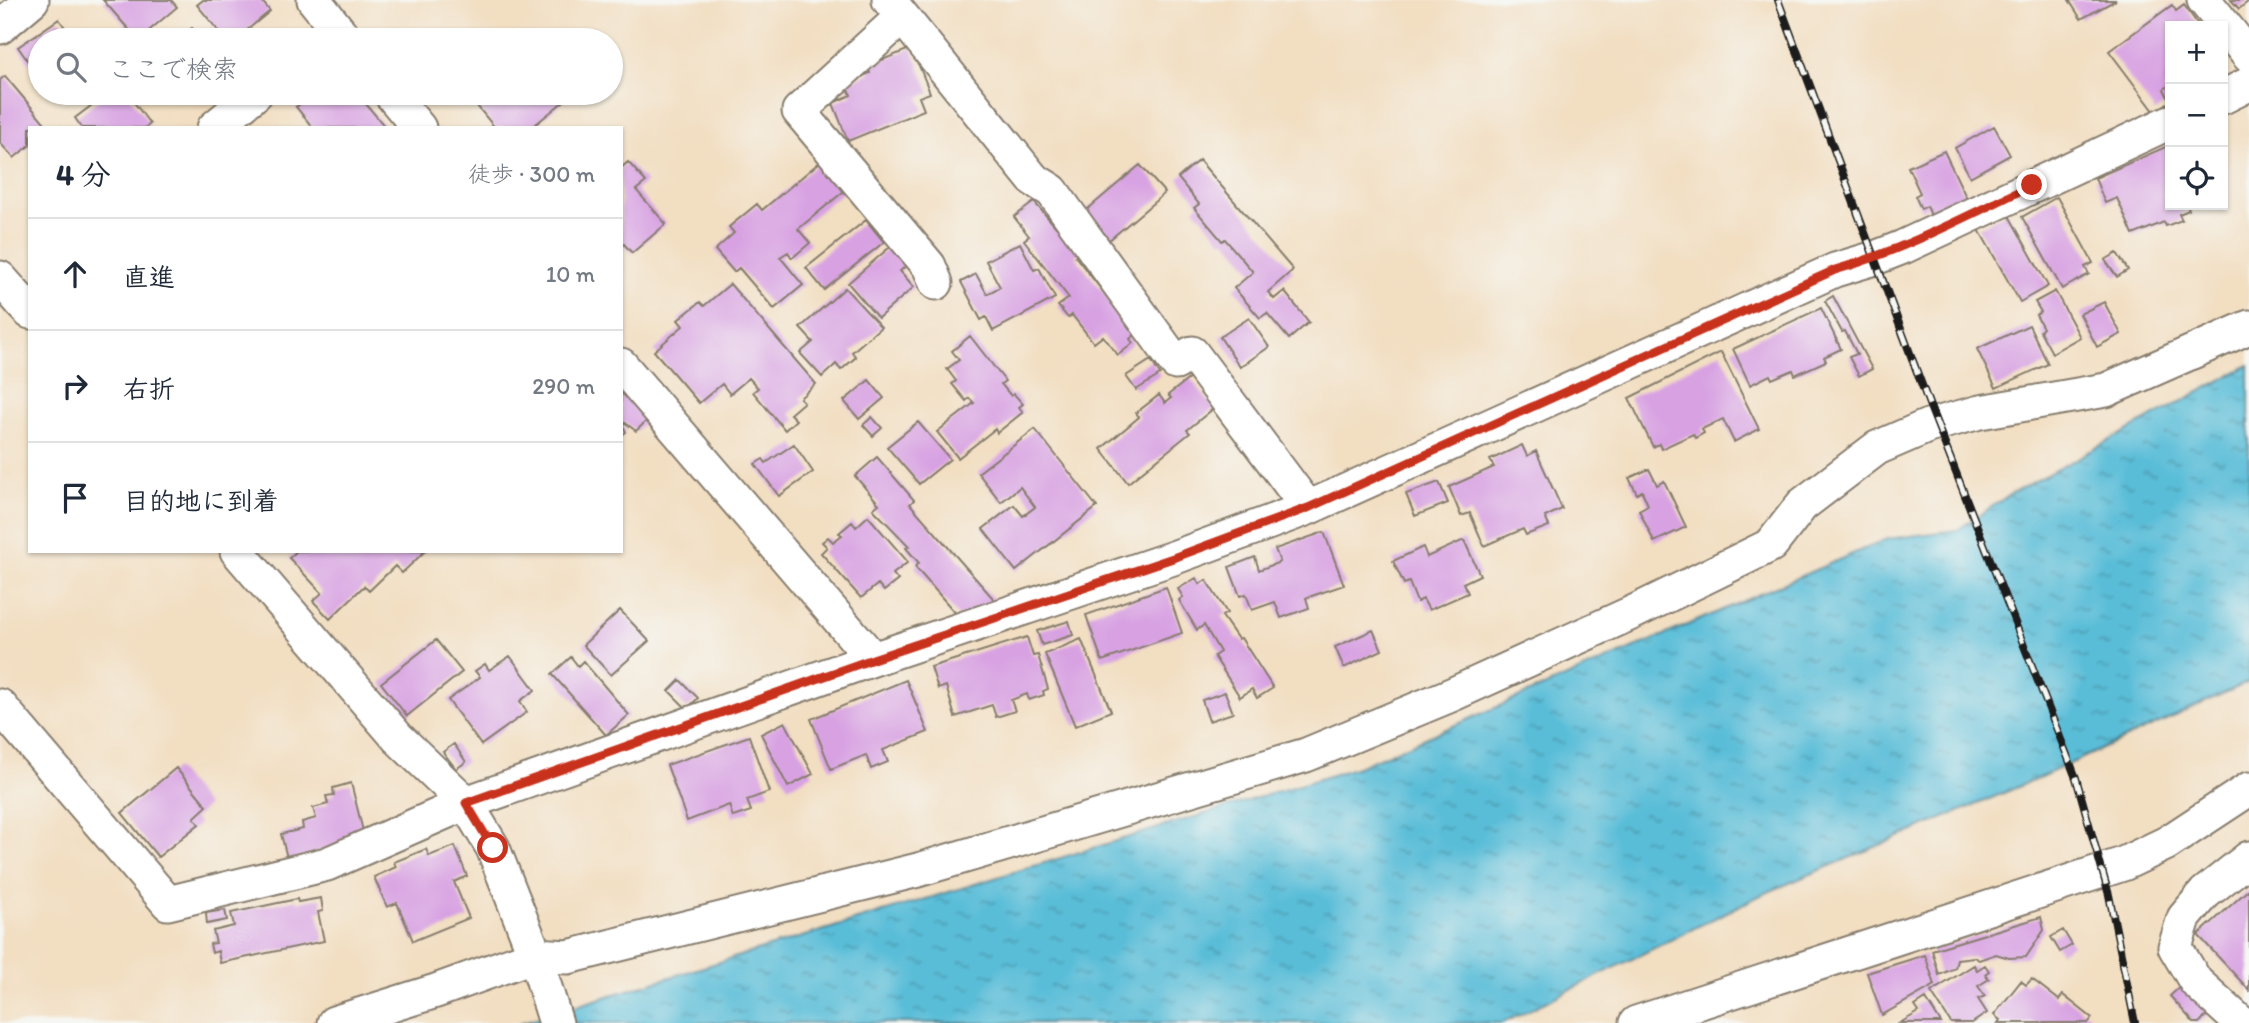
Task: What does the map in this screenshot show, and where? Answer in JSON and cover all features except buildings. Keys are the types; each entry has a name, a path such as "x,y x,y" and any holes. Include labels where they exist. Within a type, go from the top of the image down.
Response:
{"street":[{"path":"0,27 32,0"},
{"path":"314,0 330,28"},
{"path":"2204,0 2249,56"},
{"path":"936,283 929,266 799,110 895,8 1033,179 1052,191 1176,363 1192,352 1308,508"},
{"path":"2228,94 2249,84"},
{"path":"216,126 242,105"},
{"path":"400,105 417,126"},
{"path":"0,706 167,903 327,864 466,803 873,659 1173,558 1308,508 1835,270 1903,247 2165,124"},
{"path":"0,278 28,310"},
{"path":"334,1023 436,991 918,870 1306,755 1451,695 1636,611 1771,545 1802,505 1877,448 1928,426 1954,419 2106,390 2237,333 2230,318 2249,304"},
{"path":"623,367 873,659"},
{"path":"239,553 398,738 466,803 493,848 538,966 556,1023"},
{"path":"1636,1023 2123,864 2166,843 2249,789"},
{"path":"2241,1023 2196,982 2175,947 2184,918 2205,893 2249,858"}],"water":[{"path":"2249,365 2249,682 2032,781 1761,895 1503,1023 520,1023 1358,767 1887,539 1957,530 2009,495"}],"railway":[{"path":"1778,0 1929,404 2076,778 2109,895 2135,1023"}],"route":[{"path":"493,848 466,803 873,659 1173,558 1308,508 1835,270 1903,247 2032,185"}]}
